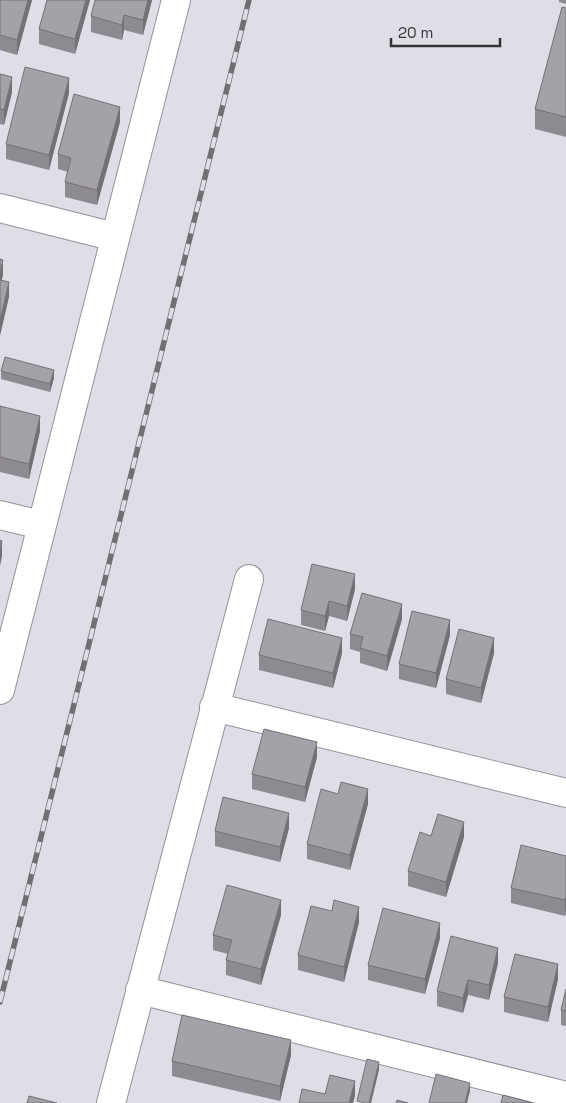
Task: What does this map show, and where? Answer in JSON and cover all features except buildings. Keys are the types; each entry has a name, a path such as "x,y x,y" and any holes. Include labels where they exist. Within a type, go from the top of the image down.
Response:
{"street":[{"path":"0,690 176,0"},
{"path":"0,208 115,237"},
{"path":"0,515 41,526"},
{"path":"111,1103 248,578"},
{"path":"214,707 566,793"},
{"path":"140,990 566,1096"}],"railway":[{"path":"0,1002 249,0"}]}
